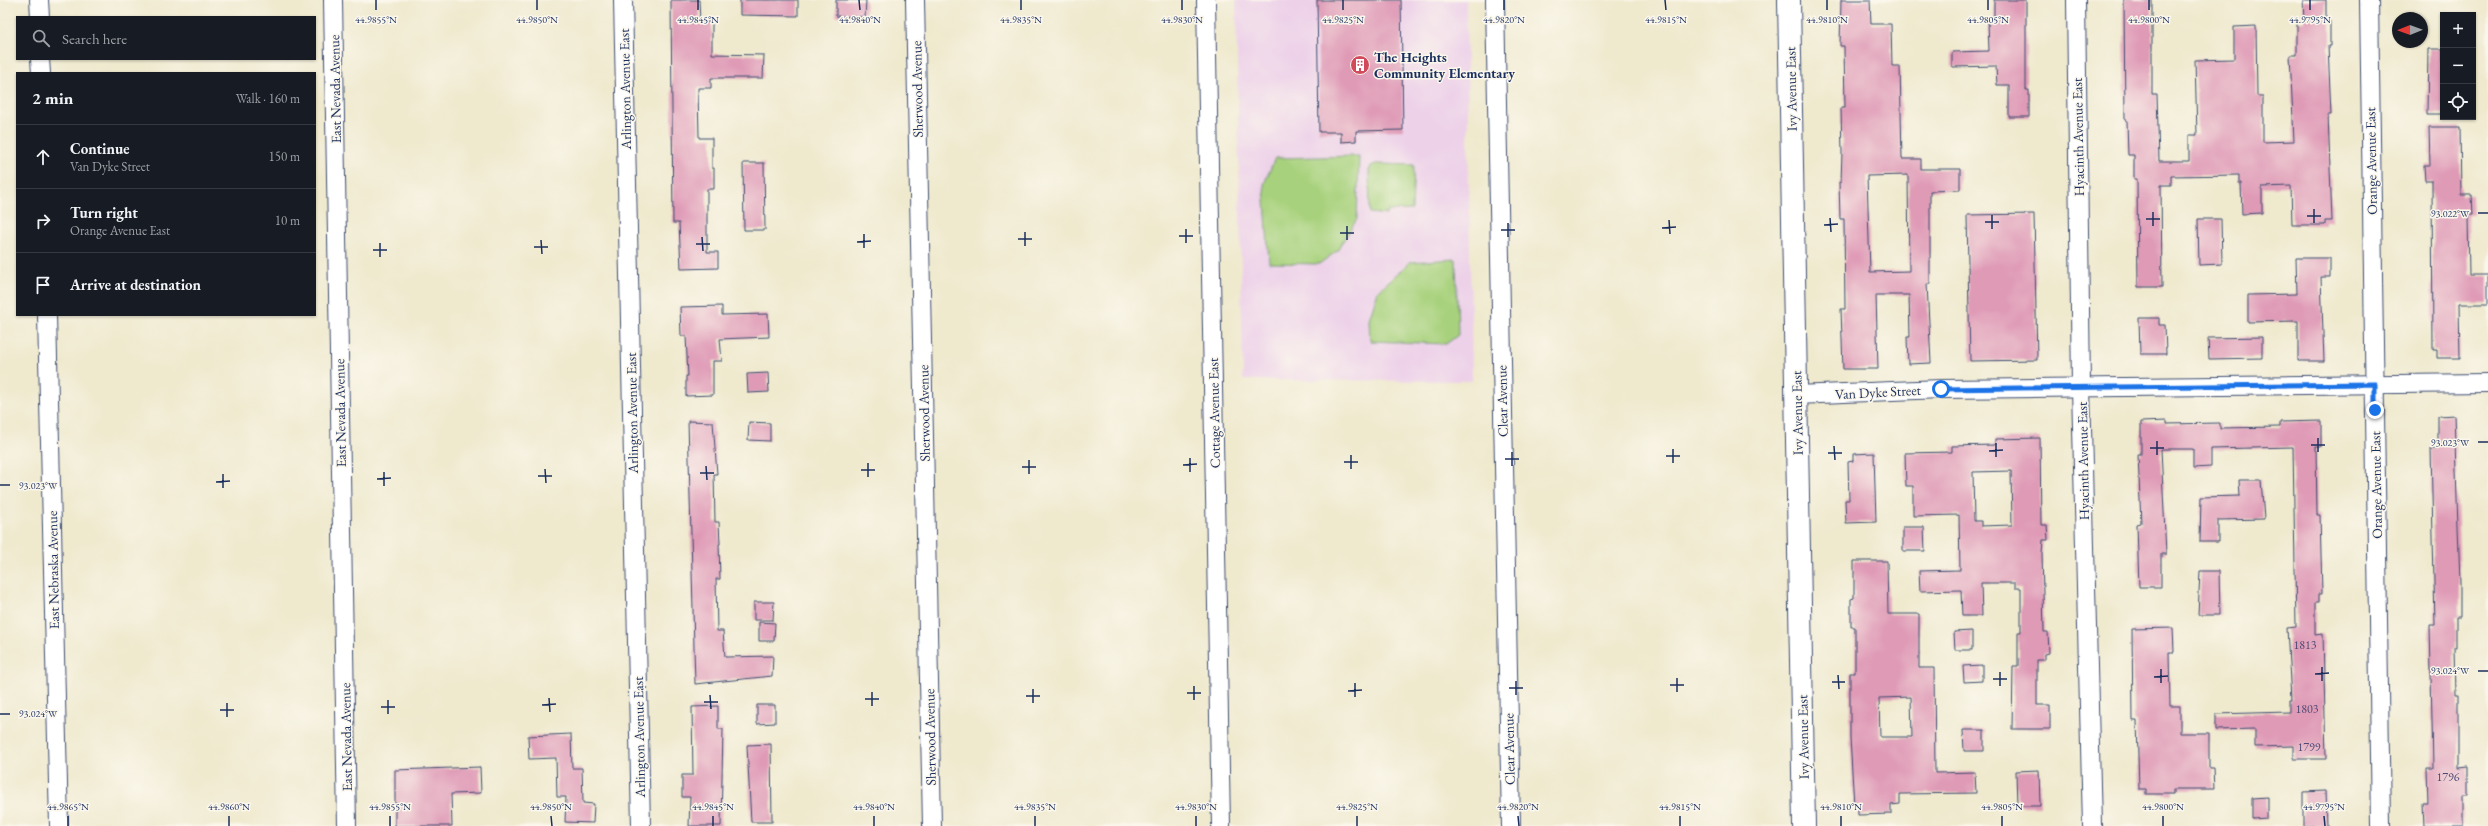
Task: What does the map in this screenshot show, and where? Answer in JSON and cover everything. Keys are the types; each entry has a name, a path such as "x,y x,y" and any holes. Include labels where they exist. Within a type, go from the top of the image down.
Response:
{"street":[{"path":"39,0 40,16"},
{"name":"East Nevada Avenue","path":"333,0 347,826"},
{"name":"Arlington Avenue East","path":"623,0 641,826"},
{"name":"Sherwood Avenue","path":"915,0 932,826"},
{"name":"Cottage Avenue East","path":"1206,0 1221,826"},
{"name":"Clear Avenue","path":"1495,0 1511,826"},
{"name":"Ivy Avenue East","path":"1789,0 1804,826"},
{"name":"Hyacinth Avenue East","path":"2076,0 2081,387 2092,826"},
{"name":"Orange Avenue East","path":"2369,0 2381,826"},
{"path":"40,60 41,72"},
{"name":"East Nebraska Avenue","path":"46,316 58,826"},
{"name":"Van Dyke Street","path":"1796,395 1941,389 2488,383"}],"shaded area":[{"path":"1236,0 1466,0 1472,381 1243,380"}],"green space":[{"path":"1359,156 1357,219 1337,251 1319,264 1269,263 1264,184 1275,158"},
{"path":"1376,164 1414,165 1412,210 1388,211 1387,215 1370,213 1369,171 1371,166"},
{"path":"1456,259 1458,335 1446,344 1370,341 1369,319 1378,291 1410,262"}],"building":[{"path":"671,0 699,0 700,22 712,22 712,54 764,55 763,78 711,78 711,88 698,88 699,138 712,138 712,168 714,168 714,189 707,189 707,252 718,252 718,268 681,269 679,223 673,223"},
{"path":"740,0 798,0 798,16 740,15"},
{"path":"836,0 866,0 865,17 836,16"},
{"name":"The Heights Community Elementary","path":"1317,0 1401,0 1403,130 1356,131 1356,141 1341,142 1341,132 1319,132"},
{"path":"1841,0 1870,0 1871,24 1891,24 1892,66 1900,66 1902,159 1921,159 1921,169 1960,169 1960,190 1930,191 1930,284 1927,284 1931,363 1908,364 1907,337 1910,337 1909,295 1876,295 1878,369 1843,369 1841,309 1845,309 1844,219 1840,219 1839,182 1841,182 1842,153 1841,108 1845,108 1844,46 1840,46","holes":["1908,175 1909,271 1870,272 1867,176"]},
{"path":"1994,0 2026,0 2026,90 2029,90 2029,117 2009,117 2009,85 1997,85 1996,66 1952,67 1952,52 1989,51 1988,20 1994,20"},
{"path":"2124,0 2152,0 2152,94 2157,94 2159,161 2189,161 2189,135 2197,135 2195,60 2234,59 2234,27 2256,26 2257,96 2263,96 2263,142 2294,141 2290,55 2297,55 2297,22 2304,22 2303,0 2326,0 2326,21 2330,21 2330,46 2328,46 2331,115 2328,115 2332,221 2325,221 2325,225 2292,225 2291,186 2262,187 2262,213 2242,214 2241,183 2239,183 2239,175 2171,176 2171,185 2161,185 2162,287 2138,287 2137,179 2134,179 2134,155 2128,155 2127,120 2125,120"},
{"path":"2428,49 2440,49 2440,114 2427,114"},
{"path":"2429,127 2460,127 2461,195 2472,195 2473,215 2468,215 2469,275 2488,275 2488,304 2459,304 2460,358 2437,358 2437,350 2433,350 2432,181 2425,181 2424,165 2430,165"},
{"path":"743,163 764,163 765,230 744,230"},
{"path":"2034,214 2037,360 1970,361 1967,215"},
{"path":"2198,219 2221,219 2222,264 2199,265"},
{"path":"2296,258 2330,258 2330,277 2321,277 2324,361 2298,361 2298,321 2248,322 2248,295 2297,294"},
{"path":"722,306 722,315 768,314 769,337 720,339 722,361 713,361 713,395 686,396 686,376 688,376 686,336 681,336 680,307"},
{"path":"2139,318 2159,318 2159,325 2165,325 2166,354 2140,354"},
{"path":"2262,337 2262,358 2209,359 2208,338"},
{"path":"768,373 769,392 748,393 747,374"},
{"path":"2454,415 2460,582 2460,617 2456,617 2456,647 2454,647 2455,695 2458,695 2458,768 2468,767 2468,796 2463,796 2463,826 2424,826 2423,803 2428,803 2427,768 2433,768 2430,625 2435,625 2431,449 2438,449 2438,416"},
{"path":"688,421 713,422 717,474 714,474 715,522 719,522 720,544 720,579 716,579 717,631 723,631 725,657 773,656 772,676 695,684"},
{"path":"2167,421 2167,424 2220,423 2220,428 2280,427 2280,422 2321,421 2321,447 2316,447 2317,515 2320,515 2322,594 2319,594 2319,602 2315,602 2315,635 2323,634 2326,759 2294,759 2294,746 2255,747 2255,729 2216,730 2216,714 2289,712 2289,700 2291,700 2287,628 2296,627 2293,447 2211,449 2211,467 2193,468 2193,449 2161,449 2166,554 2161,554 2161,587 2139,587 2137,524 2141,523 2138,454 2141,454 2141,422"},
{"path":"749,422 770,423 770,441 748,440"},
{"path":"2040,438 2041,525 2047,525 2048,540 2043,540 2042,554 2044,632 2048,632 2049,653 2044,654 2044,660 2037,660 2037,705 2050,705 2050,729 2012,729 2013,666 2018,666 2018,632 2021,632 2021,588 2015,588 2015,583 1981,583 1982,616 1962,616 1961,590 1920,591 1919,571 1960,570 1959,515 1913,516 1913,486 1906,486 1905,453 1952,452 1952,446 1995,445 1995,439","holes":["2011,471 2012,525 1981,526 1981,521 1974,521 1973,472"]},
{"path":"1874,453 1876,522 1846,523 1845,500 1849,500 1848,462 1853,461 1853,454"},
{"path":"2239,480 2261,480 2264,519 2218,520 2218,542 2200,542 2201,497 2240,496"},
{"path":"1903,527 1924,527 1925,551 1903,551"},
{"path":"1854,561 1887,561 1888,614 1919,614 1919,668 1934,668 1935,773 1975,772 1976,793 1900,794 1900,804 1891,805 1891,814 1858,815 1858,805 1854,805 1850,738 1850,673 1855,673 1855,627 1851,627 1851,599 1854,598","holes":["1911,697 1912,737 1880,737 1879,698"]},
{"path":"2200,571 2219,571 2220,615 2198,615"},
{"path":"754,602 774,602 773,620 754,620"},
{"path":"759,622 775,623 774,641 759,641"},
{"path":"2173,628 2174,652 2169,652 2170,706 2180,706 2180,733 2209,733 2209,768 2213,768 2214,789 2173,789 2173,794 2146,794 2146,789 2139,789 2137,721 2133,721 2132,629"},
{"path":"1972,631 1972,650 1955,650 1954,632"},
{"path":"1982,665 1982,681 1964,682 1963,666"},
{"path":"757,705 775,705 775,723 757,724"},
{"path":"718,706 718,729 723,729 721,826 689,826 690,797 682,797 682,775 693,775 692,707"},
{"path":"1963,730 1984,730 1984,751 1964,751"},
{"path":"571,734 572,768 582,768 583,803 594,804 593,823 565,822 566,797 557,797 556,758 529,759 528,736"},
{"path":"771,744 772,822 751,822 747,745"},
{"path":"480,767 481,793 451,794 452,826 395,826 395,770"},
{"path":"2039,770 2040,806 2017,806 2016,771"},
{"path":"2325,791 2326,826 2303,826 2303,792"},
{"path":"2267,797 2267,818 2252,819 2252,798"}],"place":[{"name":"The Heights Community Elementary","path":"1360,65"}],"route":[{"path":"1941,389 2375,384 2375,410"}]}
